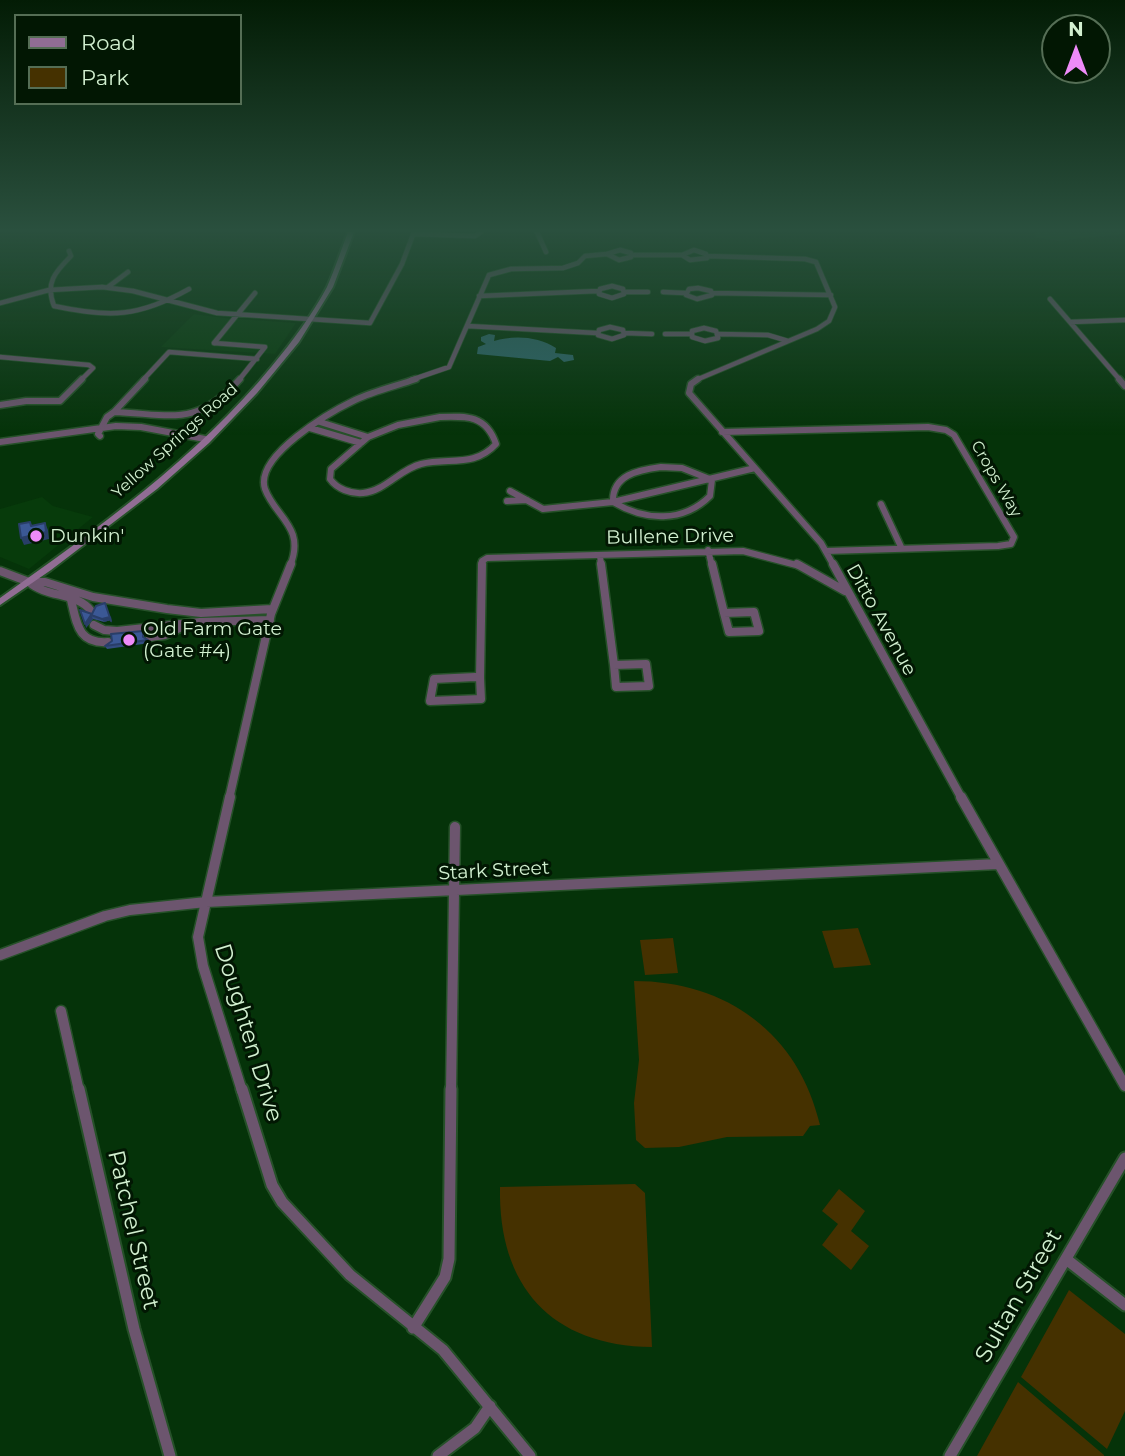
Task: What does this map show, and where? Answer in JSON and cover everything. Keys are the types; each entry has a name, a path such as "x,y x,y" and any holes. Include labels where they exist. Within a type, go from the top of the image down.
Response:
{"main road":[{"name":"Yellow Springs Road","path":"0,602 111,521 205,439 267,375 311,319 321,300"}],"street":[{"path":"51,300 60,307 130,312 154,307 167,300 207,311 237,315 370,323 383,300"},
{"path":"114,412 165,417 200,412 213,405 265,347 214,343 249,300"},
{"path":"310,428 355,400 381,388 446,369 454,360 477,300"},
{"name":"Ditto Avenue","path":"832,300 835,311 829,321 817,330 700,377 691,384 689,393 811,530 826,551 998,864 1125,1086"},
{"path":"1051,300 1125,386"},
{"path":"1070,322 1125,320"},
{"path":"467,326 597,333 610,327 625,333 652,334"},
{"path":"664,334 690,334 704,328 719,334 768,335 788,341"},
{"path":"597,333 601,338 612,340 625,333"},
{"path":"690,334 705,341 718,338 719,334"},
{"path":"103,426 169,352 257,359"},
{"path":"0,357 89,365 93,368 60,401 26,401 0,405"},
{"path":"451,417 484,424 492,431 496,444 484,456 475,460 426,462 412,466 385,486 352,493 336,486 329,476 338,462 368,437 381,429 417,418 451,417"},
{"path":"320,422 368,437"},
{"path":"100,437 105,430 103,426"},
{"path":"0,442 103,426 141,427 205,439"},
{"name":"Crops Way","path":"722,432 928,427 950,432 982,480 1014,540 1011,544 998,546 826,551"},
{"path":"310,428 361,443"},
{"name":"Doughten Drive","path":"310,428 276,453 264,475 266,492 288,520 295,545 293,559 271,614 198,937 203,966 272,1185 290,1212 342,1266 413,1328 443,1350 530,1456"},
{"path":"613,502 617,484 624,477 648,468 682,468 712,480"},
{"path":"510,491 543,509 613,502 755,468"},
{"path":"613,502 645,515 675,515 688,512 706,501 713,488 712,480"},
{"path":"507,502 527,500"},
{"path":"881,504 902,549"},
{"path":"708,550 724,613 729,632 759,631 754,612 724,613"},
{"name":"Bullene Drive","path":"480,678 484,559 730,550 773,556 818,574 847,592"},
{"path":"600,555 616,687 649,686 646,664 614,665"},
{"path":"818,574 834,568"},
{"path":"0,571 29,582 45,582 93,597 167,609 271,614"},
{"path":"29,582 35,589 85,603 91,611"},
{"path":"71,600 80,633 85,640 93,643 108,642"},
{"path":"94,625 104,630 117,631 271,614"},
{"path":"150,637 165,635 192,622"},
{"path":"438,678 480,678 481,699 430,701 431,682 438,678"},
{"path":"413,1328 445,1277 449,1259 455,827"},
{"name":"Stark Street","path":"0,955 105,916 130,910 206,902 998,864"},
{"name":"Patchel Street","path":"61,1012 134,1329 170,1456"},
{"name":"Sultan Street","path":"950,1456 1125,1158"},
{"path":"1066,1259 1125,1305"},
{"path":"438,1456 475,1428 490,1406"}],"shaded area":[{"path":"194,314 296,323 275,354 161,347"},
{"path":"42,497 53,506 93,517 29,569 0,557 0,509"}],"green space":[{"path":"858,928 871,965 834,968 822,931"},
{"path":"673,938 678,973 645,975 640,940"},
{"path":"634,981 668,983 699,991 728,1003 754,1019 776,1039 795,1064 810,1093 820,1125 810,1126 803,1136 727,1137 679,1147 645,1148 636,1140 634,1103 639,1060"},
{"path":"635,1184 645,1193 652,1347 616,1344 585,1336 559,1322 537,1304 521,1281 509,1254 502,1222 500,1187"},
{"path":"839,1189 865,1211 851,1231 869,1246 851,1270 822,1245 838,1224 822,1211"},
{"path":"1069,1290 1125,1334 1125,1411 1107,1449 1021,1377"},
{"path":"1018,1382 1104,1455 1104,1456 977,1456"}],"water":[{"path":"495,335 494,341 517,337 541,341 556,348 555,353 573,355 574,360 564,362 558,357 550,361 477,354 478,347 486,344 481,341 481,337"}],"building":[{"path":"30,522 31,526 45,523 46,532 21,538 19,524"},
{"path":"105,603 110,617 102,619 91,615 85,624 80,610 92,614 96,606"},
{"path":"143,631 143,637 148,640 105,646 112,641 111,634"}],"place":[{"name":"Dunkin'","path":"36,536"},
{"name":"Old Farm Gate (Gate #4)","path":"129,640"}]}
